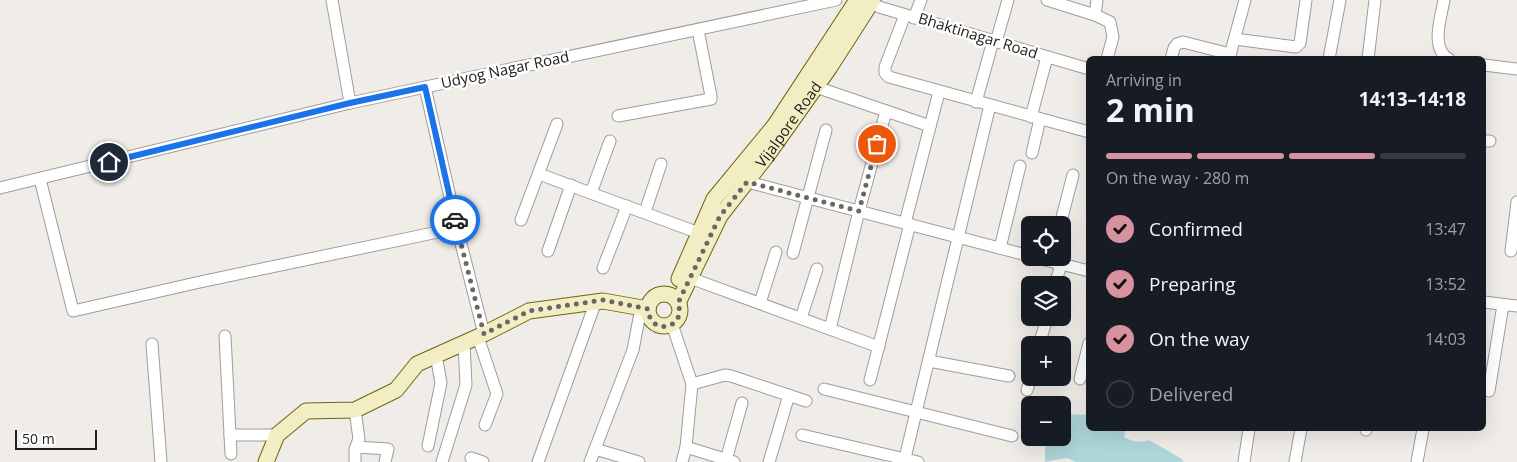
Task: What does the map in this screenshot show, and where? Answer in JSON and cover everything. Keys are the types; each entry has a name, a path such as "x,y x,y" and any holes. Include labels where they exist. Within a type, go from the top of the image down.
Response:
{"main road":[{"name":"Vijalpore Road","path":"675,299 690,278 720,216 816,87 868,0"},
{"name":"Vijalpore Road","path":"672,324 676,321 680,312 675,299 714,198 775,125 868,0"},
{"path":"644,308 652,299 661,294 675,299"},
{"path":"266,462 277,435 306,411 355,410 396,390 417,364 529,311 603,300 644,308 657,325 668,326 672,324"}],"street":[{"path":"332,0 350,103"},
{"name":"Udyog Nagar Road","path":"0,188 350,103 833,0"},
{"name":"Bhaktinagar Road","path":"868,0 879,7 1086,68"},
{"path":"921,0 910,16 885,67 885,73 888,77 1086,131"},
{"path":"976,102 1008,0"},
{"path":"1049,0 1110,22 1113,37 1108,56"},
{"path":"1094,15 1097,0"},
{"path":"1230,56 1245,0"},
{"path":"1235,39 1296,47 1300,43 1306,0"},
{"path":"1330,56 1340,0"},
{"path":"1368,56 1375,0"},
{"path":"1439,54 1439,37 1444,0"},
{"path":"618,116 711,99 712,96 698,30"},
{"path":"1172,56 1174,48 1183,42 1227,56"},
{"path":"1032,153 1035,118 1047,57"},
{"path":"1486,65 1517,69"},
{"path":"425,87 457,228 475,338 496,394 485,425"},
{"path":"816,87 930,126"},
{"path":"870,380 939,92"},
{"path":"904,458 990,106"},
{"path":"830,329 886,111"},
{"path":"521,220 557,124"},
{"path":"792,253 826,130"},
{"path":"591,193 610,141"},
{"path":"644,212 661,164"},
{"path":"1000,248 1020,166"},
{"path":"539,174 699,233"},
{"path":"1062,216 1073,175"},
{"path":"40,178 73,311 200,282 457,228"},
{"path":"731,178 1021,254"},
{"path":"548,250 570,185"},
{"path":"1511,251 1517,202"},
{"path":"603,268 627,206"},
{"path":"760,303 776,252"},
{"path":"1071,266 1086,270"},
{"path":"801,318 817,269"},
{"path":"690,278 879,348"},
{"path":"538,462 596,302"},
{"path":"1486,302 1517,306"},
{"path":"1490,391 1503,305"},
{"path":"590,462 634,350 644,308"},
{"path":"672,324 692,384 686,447 682,462"},
{"path":"226,336 231,454"},
{"path":"442,462 466,385 475,338"},
{"path":"152,344 161,462"},
{"path":"428,446 441,383 436,355"},
{"path":"1080,379 1086,355"},
{"path":"929,361 1009,376"},
{"path":"692,384 725,375 806,401"},
{"path":"1027,390 1028,386"},
{"path":"824,389 1012,436"},
{"path":"769,462 788,395"},
{"path":"686,447 730,461 742,403"},
{"path":"355,410 359,439 356,447 355,462"},
{"path":"1244,462 1249,431"},
{"path":"1295,462 1301,431"},
{"path":"1418,462 1422,431"},
{"path":"230,435 277,435"},
{"path":"802,435 887,458 904,458 918,462"},
{"path":"356,447 388,449 385,462"},
{"path":"596,448 639,462"},
{"path":"471,458 483,462"}],"water":[{"path":"1071,414 1086,415 1086,431 1126,431 1124,437 1136,442 1149,440 1182,459 1183,462 1076,462 1067,458 1045,462 1046,446 1071,446"}],"way so far":[{"path":"455,220 484,334 529,311 603,300 648,309 648,314 653,322 657,325 668,326 679,317 680,308 678,303 720,216 747,182 859,211 877,144"}],"route":[{"path":"109,162 350,103 425,87 455,220"}]}
